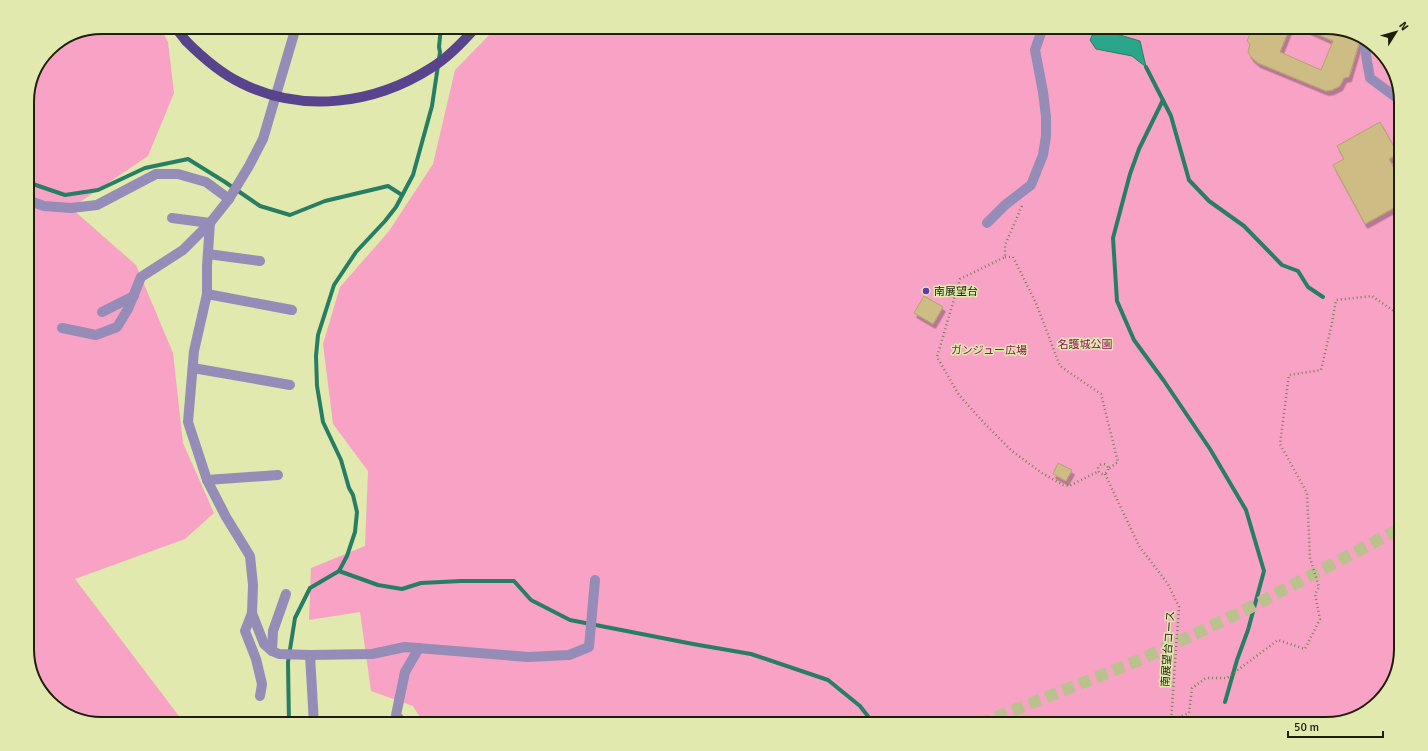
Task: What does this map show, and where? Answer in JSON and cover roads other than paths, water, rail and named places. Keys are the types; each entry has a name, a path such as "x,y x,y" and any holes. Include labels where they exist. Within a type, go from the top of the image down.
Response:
{"main road":[{"path":"180,34 212,64 240,83 252,89 273,95 319,102 339,101 364,97 391,89 432,68 451,53 469,34"}],"street":[{"path":"62,328 96,335 117,327 128,309 141,277 182,250 210,223 230,198 263,139 294,34"},
{"path":"987,223 1005,205 1031,186 1043,155 1046,136 1046,117 1035,50 1041,34"},
{"path":"1365,47 1370,78 1394,96"},
{"path":"34,202 44,206 71,208 97,205 156,174 178,174 206,182 230,198"},
{"path":"172,218 210,223"},
{"path":"210,223 207,294 194,351 188,422 207,480 226,517 250,556 253,585 252,613 245,631 256,659 262,684 260,696"},
{"path":"208,254 260,261"},
{"path":"207,294 292,310"},
{"path":"102,312 134,296"},
{"path":"193,368 290,385"},
{"path":"207,480 278,475"},
{"path":"252,613 264,644 276,652 305,655 372,654 405,647 528,657 569,655 589,647 595,580"},
{"path":"276,652 273,631 286,594"},
{"path":"398,717 396,714 405,672 419,648"},
{"path":"305,655 313,717"}],"water":[{"path":"1093,34 1116,34 1140,41 1146,67 1132,56 1096,49 1090,40"}],"waterway":[{"path":"289,717 288,662 295,618 310,588 339,571 347,556 355,532 357,512 341,460 323,422 317,386 316,356 318,335 334,285 356,252 396,207 413,175 432,106 440,52 440,34"},
{"path":"1146,67 1171,116 1189,180 1209,201 1244,226 1282,265 1298,271 1308,287 1323,297"},
{"path":"1163,100 1139,149 1130,174 1113,238 1117,301 1134,340 1210,449 1246,510 1264,571 1248,630 1237,660 1225,702"},
{"path":"34,184 65,195 98,190 145,168 188,159 260,206 290,215 325,201 388,186 402,195"},
{"path":"339,571 378,585 402,589 421,583 514,581 531,600 570,620 751,654 828,680 860,706 869,717"}],"tunnel":[{"path":"997,717 1137,661 1195,634 1251,607 1394,532"}],"place":[{"name":"南展望台","path":"926,291"}],"park label":[{"name":"名護城公園","path":"1085,344"},
{"name":"ガンジュー広場","path":"989,350"}]}
